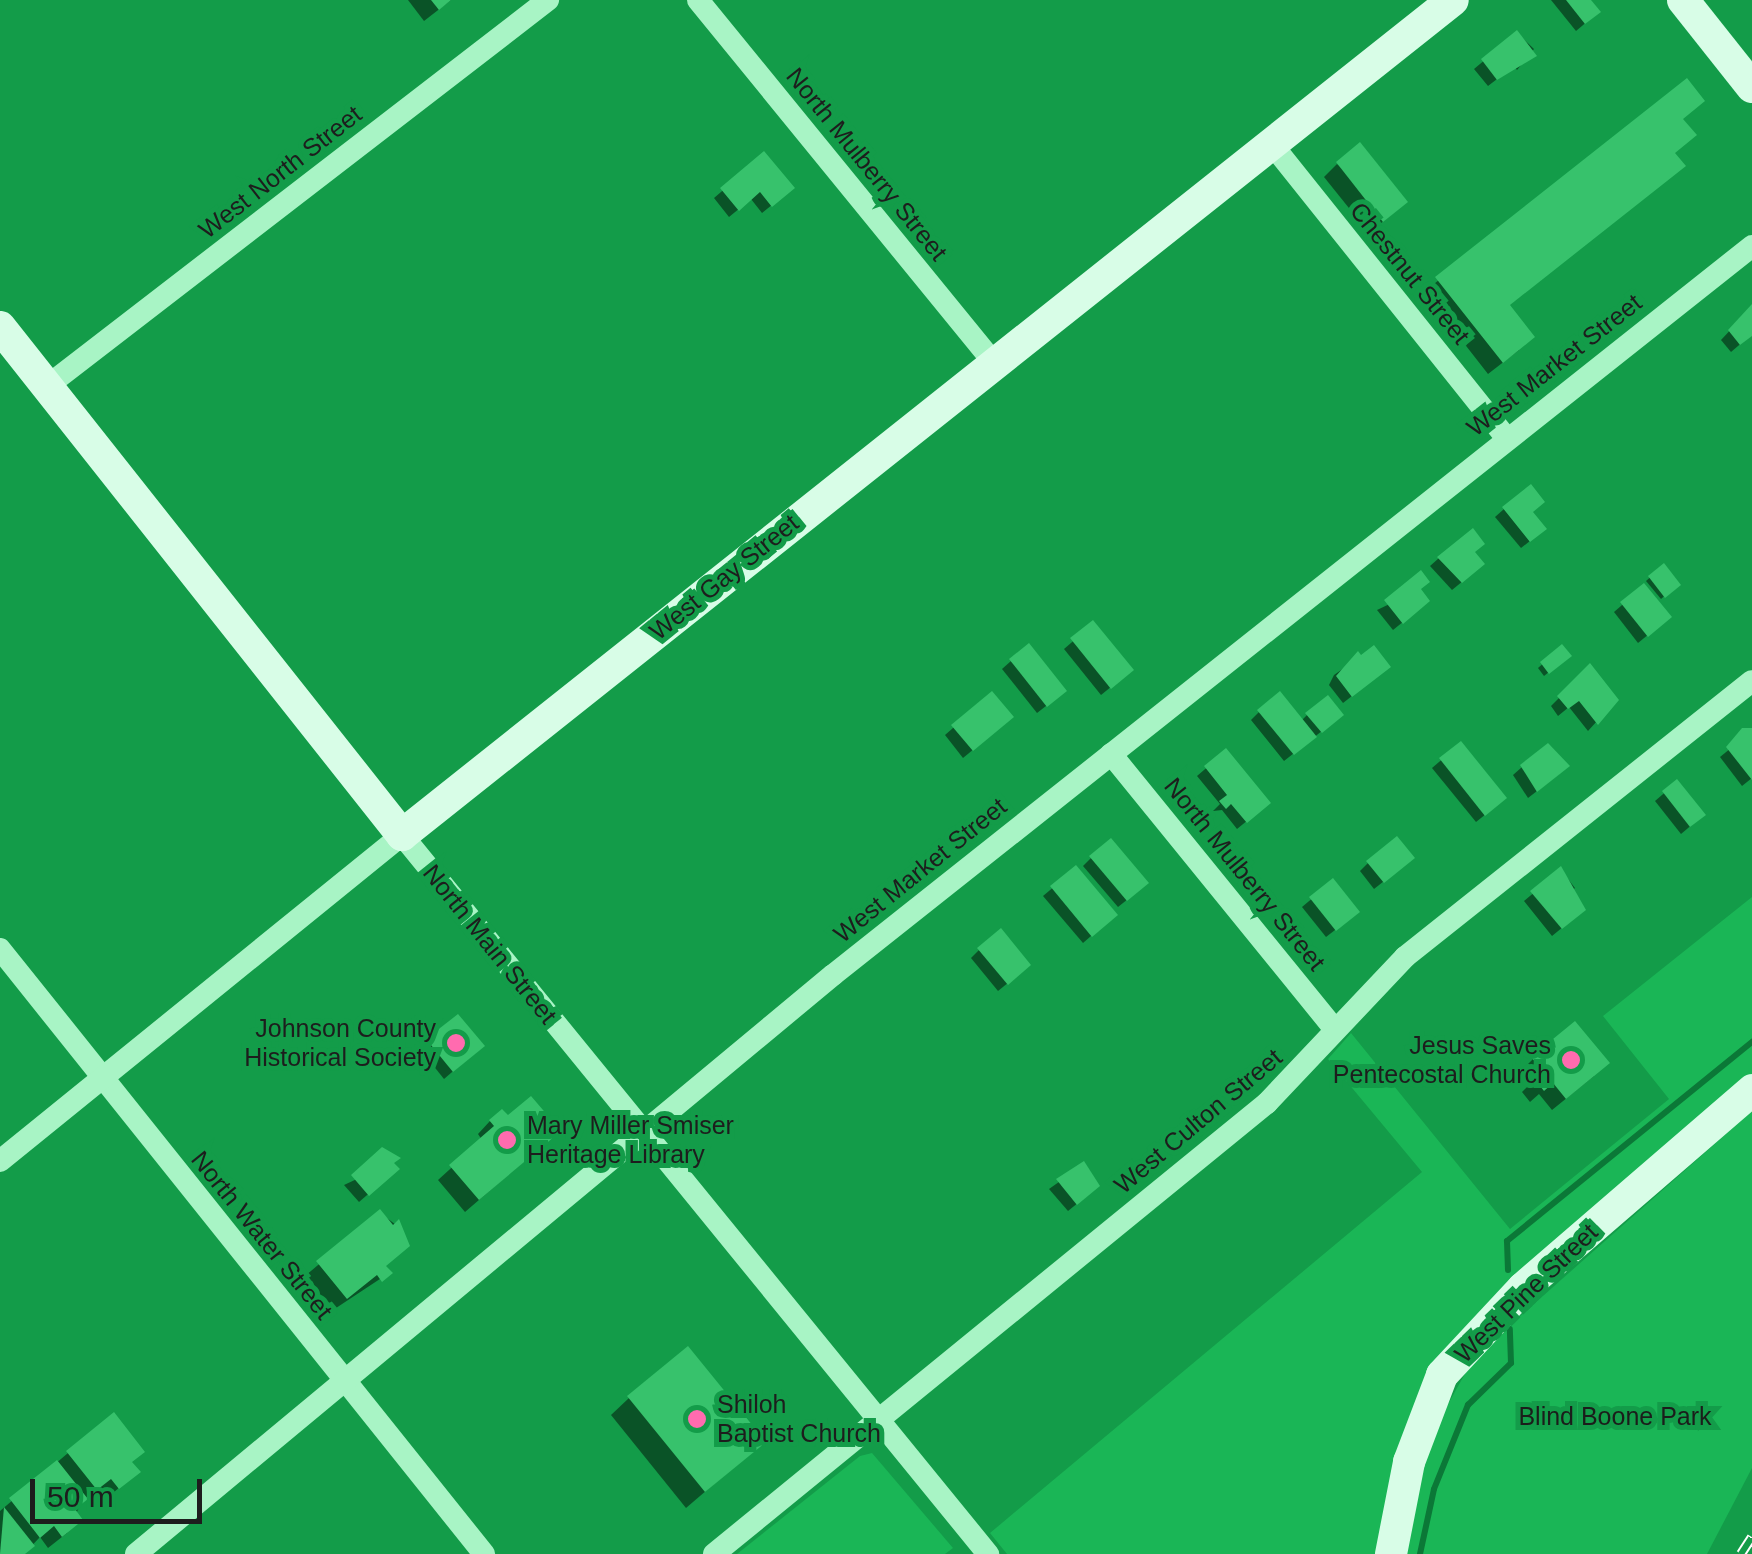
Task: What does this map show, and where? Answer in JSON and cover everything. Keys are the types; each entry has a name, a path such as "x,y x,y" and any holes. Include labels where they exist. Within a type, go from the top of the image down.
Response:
{"street":[{"name":"West North Street","path":"46,387 548,0"},
{"name":"North Mulberry Street","path":"698,0 993,362"},
{"name":"West Gay Street","path":"0,1161 993,362 1453,0"},
{"path":"1683,0 1752,86"},
{"name":"Chestnut Street","path":"1271,143 1506,437"},
{"name":"West Market Street","path":"136,1554 346,1384 641,1133 1506,437 1752,246"},
{"name":"North Main Street","path":"0,328 641,1133 744,1250 877,1422 988,1554"},
{"name":"West Culton Street","path":"714,1554 1266,1103 1405,957 1752,681"},
{"name":"North Mulberry Street","path":"1111,754 1335,1030"},
{"name":"North Water Street","path":"0,948 484,1554"},
{"name":"West Pine Street","path":"1391,1554 1409,1462 1442,1375 1523,1288 1752,1090"}],"green space":[{"path":"1752,897 1752,1074 1530,1263 1456,1338 1376,1554 1007,1554 990,1533 1422,1172 1328,1059 1351,1033 1510,1229 1669,1099 1603,1016"},
{"name":"Blind Boone Park","path":"1752,1111 1752,1468 1707,1554 1402,1554 1434,1429 1475,1356"},
{"path":"872,1453 953,1548 945,1554 737,1554 860,1456"}],"building":[{"path":"431,0 451,0 439,10"},
{"path":"1566,0 1591,0 1601,12 1585,24"},
{"path":"1517,30 1537,56 1497,80 1481,59"},
{"path":"1687,78 1705,101 1683,119 1697,135 1675,153 1686,166 1510,305 1535,337 1503,363 1435,277"},
{"path":"1360,142 1408,202 1383,222 1336,162"},
{"path":"764,151 795,188 772,207 760,192 739,211 720,188"},
{"path":"1752,304 1752,336 1740,345 1728,330"},
{"path":"1531,484 1545,502 1533,512 1547,529 1530,542 1502,507"},
{"path":"1473,528 1485,544 1475,552 1485,564 1462,583 1437,557"},
{"path":"1664,563 1681,585 1665,598 1648,576"},
{"path":"1421,570 1430,582 1421,589 1430,601 1403,624 1384,600"},
{"path":"1644,583 1672,617 1648,637 1620,602"},
{"path":"1093,620 1134,670 1111,689 1070,638"},
{"path":"1029,643 1067,691 1047,707 1009,659"},
{"path":"1562,644 1572,656 1549,674 1540,662"},
{"path":"1374,645 1391,667 1352,697 1336,676 1358,651 1361,655"},
{"path":"1590,663 1619,700 1598,725 1579,701 1568,709 1557,696"},
{"path":"992,691 1014,717 973,751 951,725"},
{"path":"1280,691 1317,737 1294,755 1257,710"},
{"path":"1328,695 1344,715 1322,733 1305,713"},
{"path":"1742,728 1752,728 1752,780 1726,747"},
{"path":"1461,741 1507,798 1485,816 1439,758"},
{"path":"1548,743 1570,766 1537,792 1520,765"},
{"path":"1226,748 1271,803 1247,823 1231,804 1226,809 1219,801 1227,795 1204,766"},
{"path":"1677,779 1706,815 1690,827 1662,791"},
{"path":"1397,836 1415,858 1384,883 1366,861"},
{"path":"1111,838 1149,883 1127,901 1089,856"},
{"path":"1076,865 1118,915 1092,937 1050,886"},
{"path":"1561,866 1586,910 1562,929 1530,891"},
{"path":"1333,878 1360,912 1336,931 1309,897"},
{"path":"1001,928 1031,965 1008,985 977,948"},
{"name":"Johnson County Historical Society","path":"458,1014 485,1046 453,1072 426,1039"},
{"name":"Jesus Saves Pentecostal Church","path":"1575,1021 1610,1063 1566,1099 1553,1083 1544,1091 1533,1077 1542,1070 1531,1057"},
{"path":"531,1096 561,1131 479,1200 449,1165 494,1126 489,1120 502,1109 508,1115"},
{"path":"382,1147 401,1158 394,1163 400,1169 369,1196 351,1175"},
{"path":"1084,1161 1100,1186 1077,1205 1056,1179"},
{"path":"380,1209 393,1225 399,1219 410,1246 386,1266 393,1273 382,1282 377,1275 347,1299 316,1261"},
{"name":"Shiloh Baptist Church","path":"688,1346 766,1442 705,1492 627,1396"},
{"path":"114,1412 145,1452 132,1462 141,1472 119,1489 111,1479 97,1490 66,1451"},
{"path":"57,1460 88,1499 75,1509 83,1520 62,1537 54,1526 40,1538 9,1498"},
{"path":"4,1507 35,1546 25,1554 0,1554"}],"waterway":[{"path":"1508,1270 1507,1241 1752,1042"},
{"path":"1420,1554 1434,1489 1468,1405 1511,1363 1510,1329"}],"railway":[{"path":"1741,1554 1752,1537"}],"place":[{"name":"Johnson County Historical Society","path":"456,1043"},
{"name":"Jesus Saves Pentecostal Church","path":"1571,1060"},
{"name":"Mary Miller Smiser Heritage Library","path":"507,1140"},
{"name":"Shiloh Baptist Church","path":"697,1419"}]}
